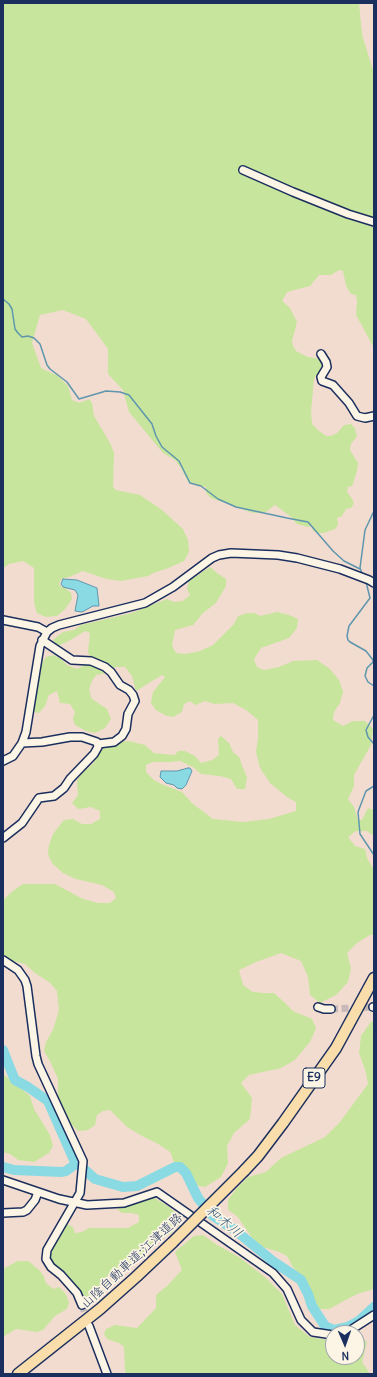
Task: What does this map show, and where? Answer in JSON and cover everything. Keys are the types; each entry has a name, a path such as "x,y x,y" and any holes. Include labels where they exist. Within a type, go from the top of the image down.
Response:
{"highway":[{"name":"山陰自動車道;江津道路","path":"18,1374 106,1304 173,1242 258,1156 336,1048 374,978"}],"street":[{"path":"243,170 348,214 374,222"},
{"path":"321,354 327,367 321,377 322,381 333,385 349,403 357,416 365,418 374,416"},
{"path":"3,761 13,756 22,743 42,640 46,632 59,625 145,603 173,587 212,558 231,553 278,555 305,560 340,569 374,583"},
{"path":"3,620 38,627 46,632"},
{"path":"42,640 72,660 91,661 105,667 111,672 120,685 129,690 133,695 135,701 128,714 126,729 122,736 114,742 98,744"},
{"path":"22,743 82,737 94,740 98,744"},
{"path":"3,838 22,823 39,798 54,796 64,788 70,779 94,754 97,750 98,744"},
{"path":"3,960 18,970 25,980 38,1064 82,1158 83,1172 80,1193 47,1250 46,1258 51,1267 62,1275 77,1293 82,1305"},
{"path":"318,1007 324,1010 331,1009"},
{"path":"3,1180 38,1192 87,1205 124,1203 157,1192 273,1273 287,1289 301,1320 313,1332 325,1334"},
{"path":"3,1213 23,1212 27,1210 35,1200 38,1192"},
{"path":"358,1325 374,1315"},
{"path":"89,1326 107,1374"}],"green space":[{"path":"3,3 359,3 362,35 374,73 374,348 356,315 356,295 351,294 346,286 343,271 339,270 331,275 319,275 310,286 287,292 282,301 290,308 297,322 292,341 296,351 308,357 321,359 325,367 314,378 311,412 312,424 326,436 331,436 337,433 344,425 351,424 355,428 357,436 351,444 350,450 358,463 357,471 352,486 348,487 347,492 354,503 351,508 346,509 342,516 337,518 338,525 335,529 324,533 313,531 312,526 308,527 297,524 291,517 275,505 266,512 253,513 211,498 206,493 206,487 188,482 175,460 163,453 129,412 123,390 108,374 108,349 86,319 63,310 40,315 32,343 41,368 58,376 68,386 72,400 79,403 89,399 92,403 94,416 110,443 114,453 113,487 116,490 140,495 162,510 183,529 188,540 189,552 184,561 148,576 121,581 107,579 83,571 61,579 59,584 71,593 72,599 65,609 57,616 46,617 37,613 34,603 34,568 23,561 9,564 3,568"},
{"path":"210,567 226,579 226,586 216,603 203,613 193,625 175,630 172,646 176,653 186,654 200,651 213,645 234,624 238,616 247,613 254,613 260,616 277,612 289,615 298,619 297,628 289,638 261,648 254,659 257,667 264,670 279,667 293,661 317,660 330,669 339,680 343,691 340,703 334,712 333,720 343,726 353,721 365,721 373,729 371,745 354,775 354,786 348,799 354,807 358,820 362,820 368,808 374,810 374,836 367,831 356,831 348,837 355,846 365,849 367,858 374,870 374,934 357,943 347,953 351,968 348,982 336,995 320,1003 310,995 308,977 301,961 281,953 239,970 243,985 253,992 274,993 293,1011 312,1019 316,1028 310,1042 295,1060 281,1068 249,1075 241,1083 252,1098 250,1119 234,1133 227,1146 228,1163 221,1177 205,1187 195,1185 189,1170 174,1162 170,1152 127,1127 110,1110 103,1111 97,1115 95,1125 88,1130 78,1131 70,1123 63,1112 58,1099 58,1079 44,1051 46,1042 53,1030 59,1010 57,991 49,982 25,964 10,960 3,955 3,901 10,893 23,884 55,884 83,899 98,903 110,903 116,898 114,892 102,885 76,879 63,873 52,863 48,854 49,845 53,834 64,820 73,819 82,824 91,824 100,819 100,811 91,807 78,809 72,803 78,795 77,780 83,772 94,763 95,758 104,747 118,742 129,741 145,745 154,753 175,755 178,751 185,751 195,756 201,763 212,760 219,755 218,739 221,736 229,743 233,752 239,757 247,778 245,789 237,789 231,779 201,774 193,767 180,761 153,762 146,765 146,772 154,780 161,784 182,792 193,804 213,819 243,822 269,819 296,811 296,802 287,797 270,783 260,768 256,752 258,720 246,710 233,703 214,704 205,701 195,705 190,701 184,704 182,712 173,717 167,716 156,710 151,703 153,692 165,677 162,675 136,691 132,676 125,667 116,667 106,673 96,675 89,690 92,699 107,709 111,719 105,728 95,733 86,731 75,725 73,719 75,712 70,704 60,703 57,691 49,695 45,706 39,713 33,712 41,665 46,657 54,655 67,665 77,669 87,664 90,657 88,652 90,633 85,631 57,646 53,643 54,639 63,632 74,630 81,625 132,613 167,599 174,602 183,601 190,595 187,589 189,581"},
{"path":"374,1020 374,1289 357,1294 329,1309 320,1309 313,1300 310,1287 293,1267 287,1256 263,1247 253,1239 237,1216 228,1210 228,1200 248,1177 266,1172 281,1158 325,1137 340,1122 368,1084 365,1069 359,1053 361,1036 370,1023"},
{"path":"3,1074 30,1096 34,1109 50,1135 53,1146 49,1153 34,1162 18,1160 10,1154 3,1152"},
{"path":"153,1197 177,1214 180,1219 178,1225 172,1233 161,1239 132,1266 122,1267 105,1278 96,1294 86,1298 80,1295 63,1271 52,1264 50,1256 52,1247 64,1227 67,1224 73,1227 75,1233 82,1232 89,1228 128,1228 139,1222 139,1215 122,1213 118,1210 119,1207 125,1207"},
{"path":"203,1235 217,1245 239,1257 266,1278 282,1294 295,1325 310,1337 325,1340 325,1365 364,1365 370,1374 127,1374 125,1372 124,1347 119,1343 107,1339 104,1334 106,1329 115,1325 137,1328 156,1308 156,1295 182,1270 175,1252 194,1236"},
{"path":"18,1261 28,1261 38,1269 43,1275 46,1283 53,1289 59,1287 65,1293 69,1302 67,1309 55,1316 43,1330 36,1332 16,1329 3,1337 3,1271 5,1268"}],"water":[{"path":"63,579 77,580 97,588 99,606 93,606 82,612 75,611 78,595 75,590 63,587 61,584"},
{"path":"188,768 192,771 186,785 182,789 166,783 160,777 161,771 177,771"}],"waterway":[{"path":"3,299 12,309 15,329 18,333 22,337 28,336 34,338 40,344 47,365 67,382 79,399 106,391 120,392 129,395 152,424 162,447 179,461 190,483 201,486 218,499 236,507 308,522 333,551 344,561 360,569"},
{"path":"362,573 360,568 365,530 374,511"},
{"path":"366,582 370,598 349,626 347,636 350,642 366,651 373,660 367,668 365,676 368,682 374,686"},
{"path":"374,715 366,730 368,737 374,744"},
{"path":"374,786 366,791 358,812 360,834 374,855"},
{"name":"和木川","path":"3,1050 15,1080 48,1101 74,1160 95,1179 123,1187 137,1186 175,1167 180,1167 186,1173 198,1198 212,1215 236,1231 274,1262 301,1280 312,1306 325,1326 334,1330 348,1327 359,1321 374,1307"},
{"path":"3,1167 14,1170 62,1172 66,1171 77,1163"}],"tunnel":[{"path":"331,1009 373,1007"},
{"path":"82,1305 88,1323"}]}
